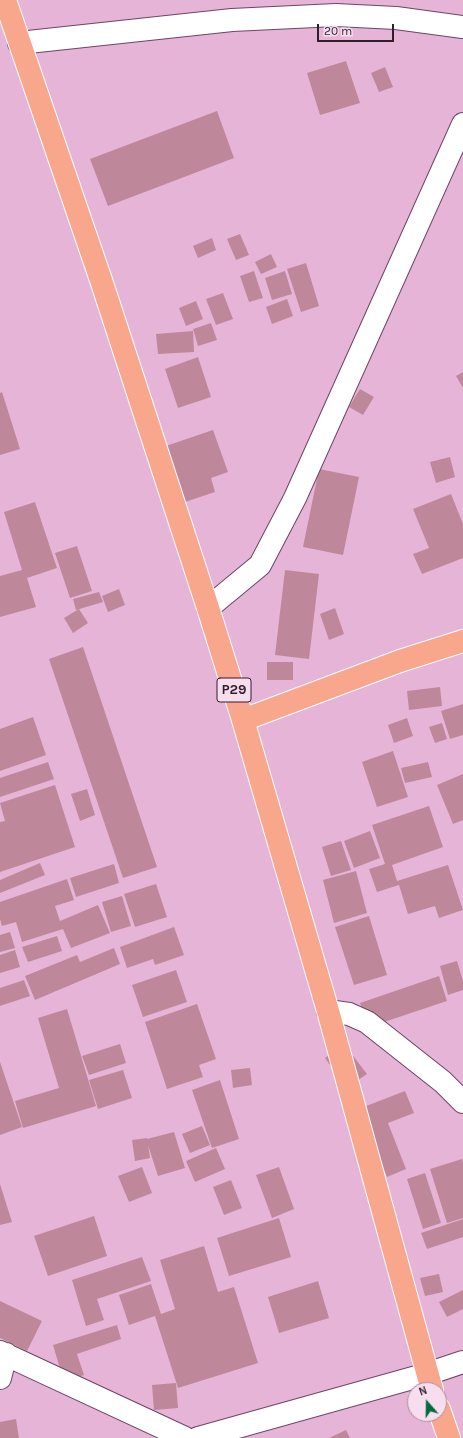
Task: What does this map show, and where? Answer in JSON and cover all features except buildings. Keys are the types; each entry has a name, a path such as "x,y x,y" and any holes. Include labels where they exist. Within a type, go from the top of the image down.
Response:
{"main road":[{"name":"P29","path":"5,0 102,283 243,720 328,1011 430,1382"},
{"path":"243,720 400,661 463,641"},
{"path":"443,1422 449,1438"}],"street":[{"path":"19,43 232,20 336,15 396,18 463,27"},
{"path":"208,608 260,565 295,498 463,124"},
{"path":"328,1011 349,1014 367,1022 443,1082 463,1102"},
{"path":"0,1378 3,1353 185,1438"},
{"path":"430,1382 463,1362"},
{"path":"198,1438 407,1388"}]}
